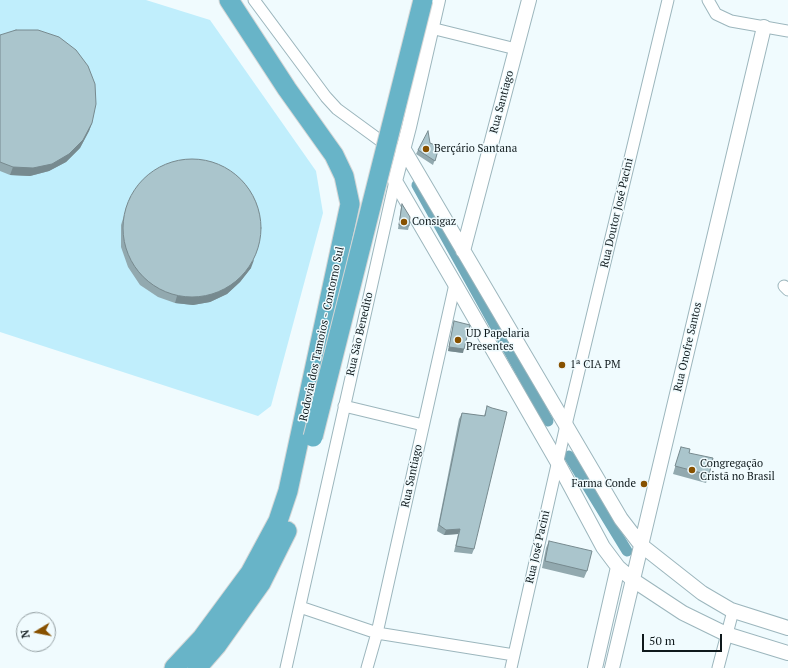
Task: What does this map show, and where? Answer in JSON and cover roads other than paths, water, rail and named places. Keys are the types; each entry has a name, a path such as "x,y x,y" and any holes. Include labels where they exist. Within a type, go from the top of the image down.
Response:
{"highway":[{"name":"Rodovia dos Tamoios - Contorno Sul","path":"174,668 202,638 250,573 278,521 288,491 350,204 344,176 334,155 287,89 229,0"},
{"name":"Rodovia dos Tamoios - Contorno Sul","path":"197,668 217,645 261,583 291,524 301,491 313,437 423,0"}],"street":[{"path":"254,0 326,97 337,109 402,152 463,251 621,519 641,546 702,593 733,610 788,628"},
{"name":"Rua São Benedito","path":"286,668 394,182 438,0"},
{"name":"Rua Santiago","path":"463,251 529,0"},
{"name":"Rua Doutor José Pacini","path":"566,425 668,0"},
{"path":"708,0 716,14 731,21 788,30"},
{"name":"Rua Onofre Santos","path":"612,668 764,27"},
{"path":"431,28 516,49"},
{"path":"394,182 455,284 558,463 603,547 618,567 633,580 683,613 726,634 788,653"},
{"name":"Rua Santiago","path":"367,668 378,633 455,284"},
{"path":"344,406 424,425"},
{"name":"Rua José Pacini","path":"510,668 566,425"},
{"path":"595,668 618,567"},
{"path":"300,607 378,633 514,655"},
{"path":"718,668 733,610"}],"waterway":[{"path":"417,185 548,421"},
{"path":"569,456 627,551"}],"place":[{"name":"Berçário Santana","path":"426,149"},
{"name":"Consigaz","path":"404,222"},
{"name":"UD Papelaria Presentes","path":"458,340"},
{"name":"1ª CIA PM","path":"562,365"},
{"name":"Congregação Cristã no Brasil","path":"692,470"},
{"name":"Farma Conde","path":"644,484"}]}
